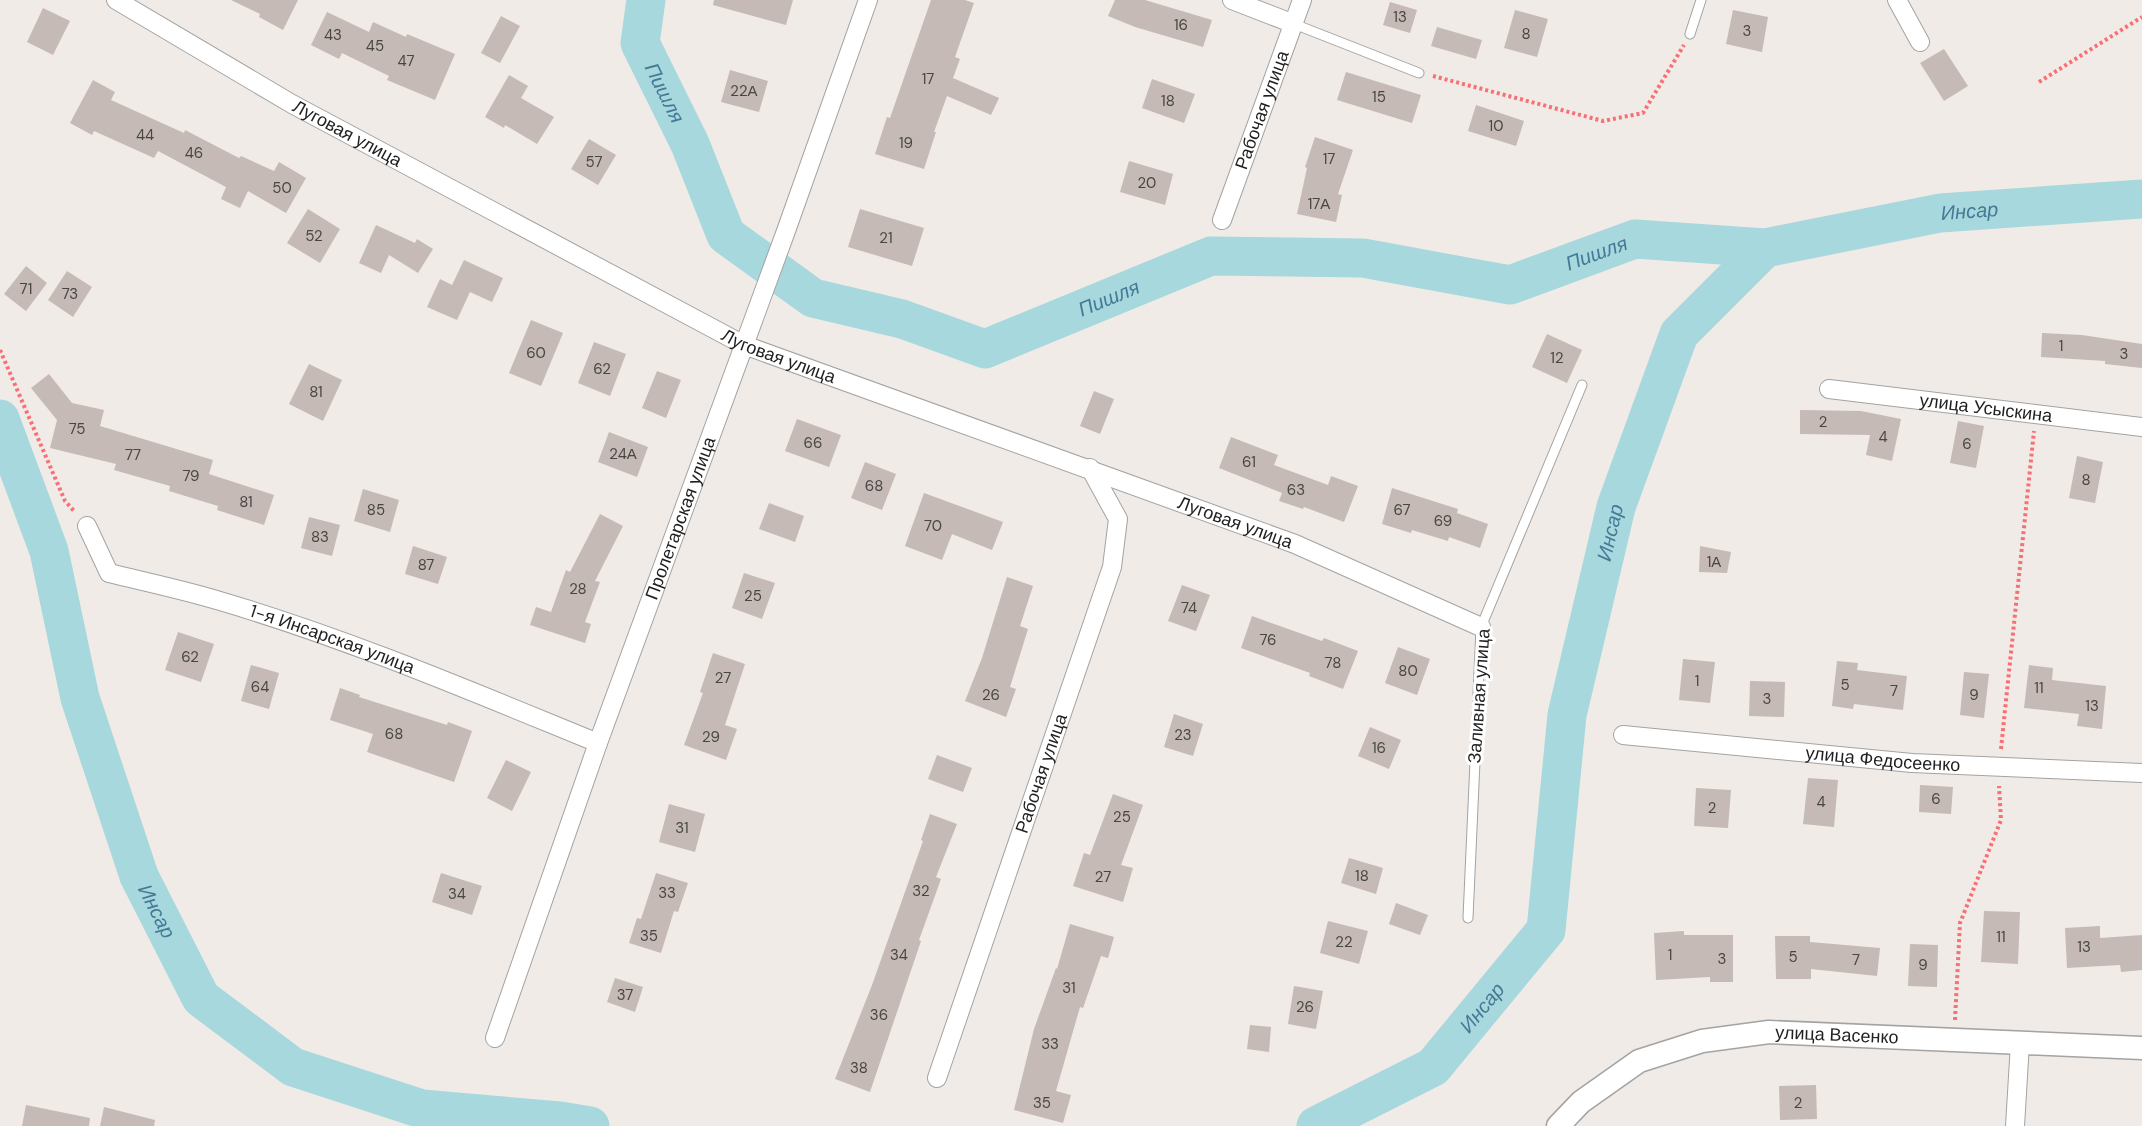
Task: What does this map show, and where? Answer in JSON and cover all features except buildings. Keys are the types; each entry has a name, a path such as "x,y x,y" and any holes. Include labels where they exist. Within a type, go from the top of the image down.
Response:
{"street":[{"name":"Луговая улица","path":"116,0 292,104 744,345 1090,468 1295,544 1481,627"},
{"name":"Пролетарская улица","path":"495,1038 598,743 786,231 868,0"},
{"path":"1232,0 1294,24"},
{"name":"Рабочая улица","path":"1222,220 1302,0"},
{"path":"1897,0 1920,42"},
{"name":"улица Усыскина","path":"1829,389 2036,416 2142,427"},
{"name":"Рабочая улица","path":"937,1078 1112,567 1118,519 1090,468"},
{"name":"1-я Инсарская улица","path":"87,526 110,573 219,600 319,633 461,687 598,743"},
{"name":"улица Федосеенко","path":"1623,735 1912,764 2142,774"},
{"name":"улица Васенко","path":"1558,1126 1581,1102 1640,1061 1702,1041 1769,1032 2142,1048"},
{"path":"2015,1126 2020,1043"}],"lane":[{"path":"1690,34 1701,0"},
{"path":"1294,24 1419,73"},
{"name":"Заливная улица","path":"1468,918 1481,627 1582,385"}],"path":[{"path":"2039,82 2142,17"},
{"path":"1419,73 1603,121 1643,113 1690,34"},
{"path":"0,350 65,501 87,526"},
{"path":"1954,1039 1960,923 2001,820 1999,768 2036,416"}],"waterway":[{"name":"Пишля","path":"646,0 640,43 690,144 726,235 813,298 902,319 985,349 1211,256 1363,258 1510,285 1635,239 1765,248"},
{"name":"Инсар","path":"1316,1126 1433,1067 1546,930 1567,715 1616,507 1679,334 1765,248 1940,213 2142,199"},
{"name":"Инсар","path":"0,419 49,551 80,698 139,876 201,998 293,1067 422,1109 560,1121 590,1126"}]}
